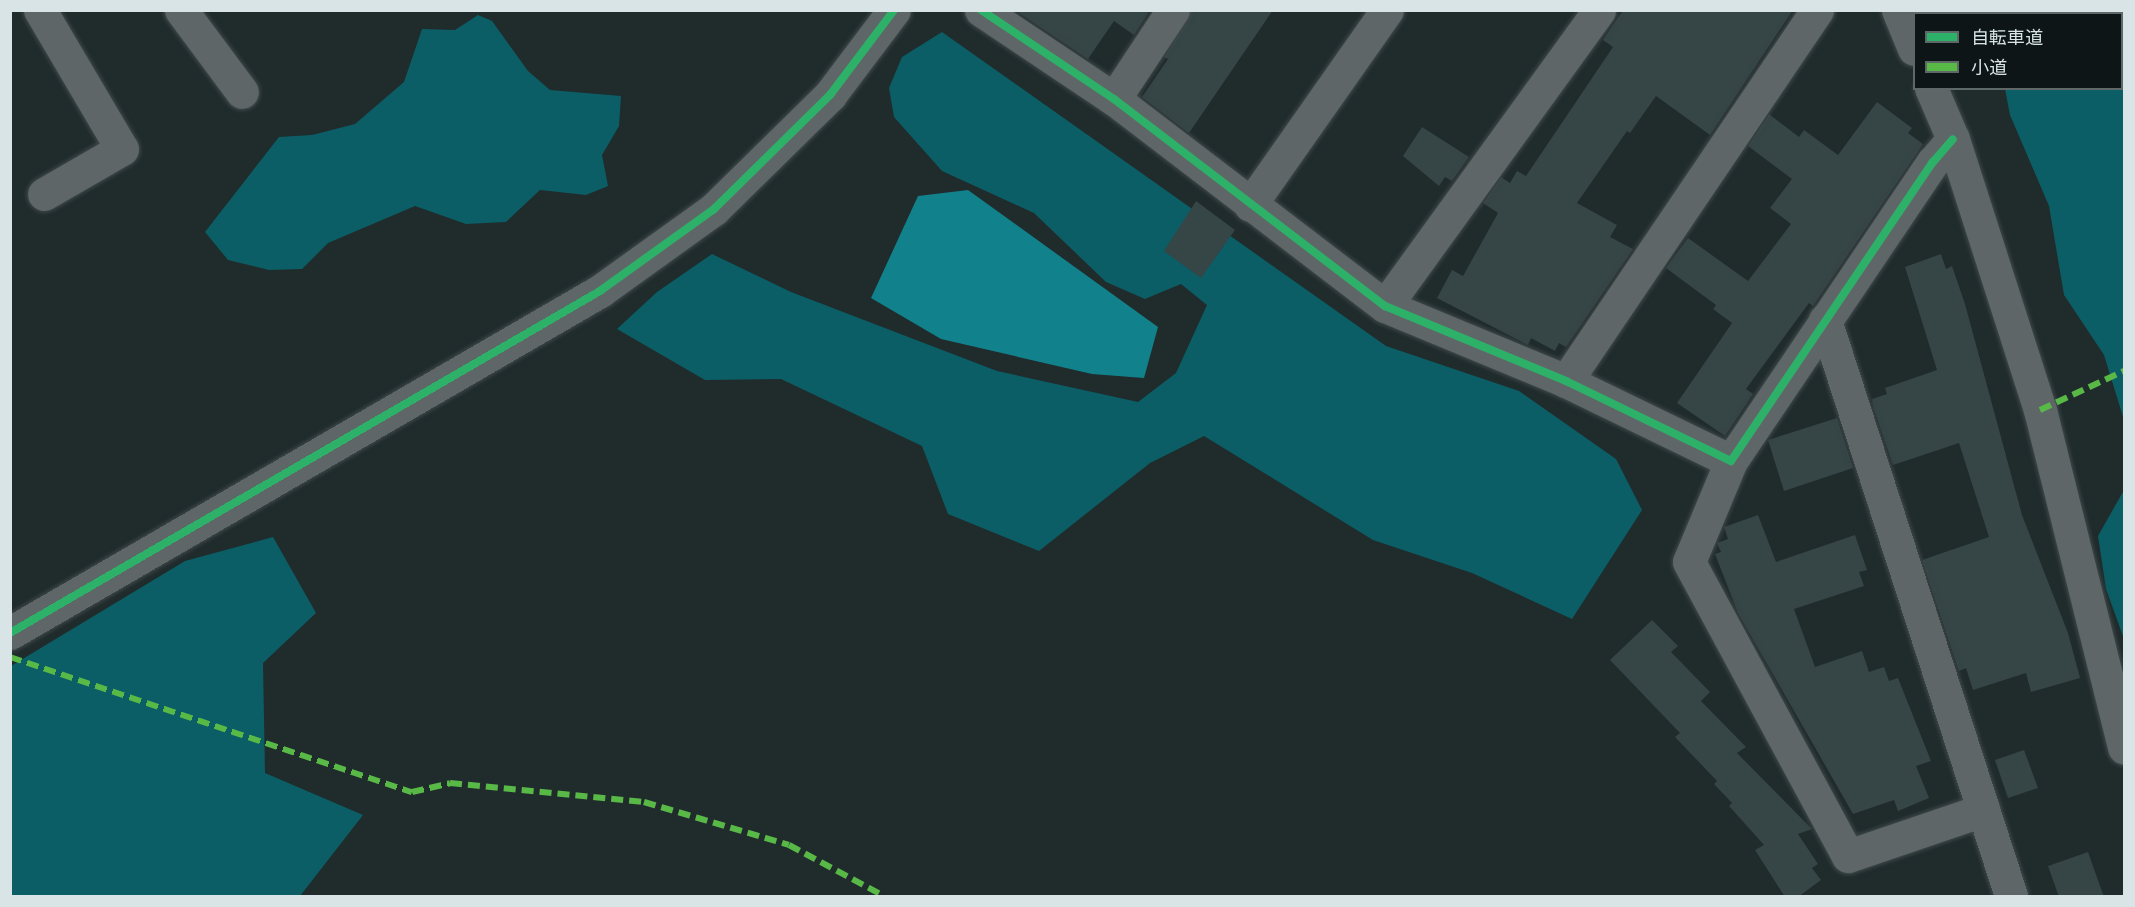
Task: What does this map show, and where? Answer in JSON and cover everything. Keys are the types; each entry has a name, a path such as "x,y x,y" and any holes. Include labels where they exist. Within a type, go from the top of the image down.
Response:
{"street":[{"path":"39,10 122,149 44,194"},
{"path":"182,10 242,92"},
{"path":"10,633 600,291 714,209 830,95 894,10"},
{"path":"981,10 1114,99 1385,306 1566,381 1731,461"},
{"path":"1114,99 1173,10"},
{"path":"1250,205 1387,10"},
{"path":"1385,306 1599,10"},
{"path":"1566,381 1817,10"},
{"path":"1898,10 1913,47"},
{"path":"1932,90 1953,139 2040,410 2086,581 2124,748"},
{"path":"1953,139 1825,320 1731,461 1689,562 1848,856 1983,810"},
{"path":"1825,320 2011,897"}],"shaded area":[{"path":"1996,11 2124,11 2124,420 2104,355 2064,295 2049,206 2010,115 2005,90 2123,90 2123,12"},
{"path":"478,15 492,21 528,71 550,90 621,96 619,126 602,155 608,186 586,195 540,190 506,222 466,224 415,206 328,243 302,269 269,270 228,260 205,232 279,137 312,135 355,124 404,82 422,29 455,30"},
{"path":"942,32 1386,346 1519,391 1616,459 1642,510 1572,619 1472,573 1373,540 1204,436 1150,463 1039,551 948,514 922,446 781,379 705,380 617,329 657,292 712,254 791,292 997,371 1138,402 1176,373 1207,305 1181,284 1145,299 1106,282 1034,213 942,171 894,117 889,88 902,57"},
{"path":"968,190 1158,327 1144,378 1092,374 941,339 871,298 918,196"},
{"path":"2124,490 2124,639 2106,589 2098,536"},
{"path":"273,537 316,613 263,663 265,773 363,815 300,896 11,896 11,666 185,561"}],"building":[{"path":"1015,10 1150,10 1134,35 1114,21 1088,59"},
{"path":"1192,10 1273,10 1189,133 1142,97 1168,59 1164,57"},
{"path":"1623,10 1793,10 1710,135 1656,96 1630,133 1627,131 1577,203 1617,225 1610,237 1633,249 1566,347 1559,343 1555,351 1531,338 1528,345 1437,298 1452,270 1463,276 1498,213 1483,203 1501,177 1510,183 1517,171 1526,176 1613,47 1603,40"},
{"path":"1877,102 1912,128 1908,133 1923,144 1813,306 1809,303 1746,389 1753,394 1725,436 1677,403 1732,323 1713,309 1716,305 1666,268 1688,238 1748,281 1791,224 1770,208 1792,179 1748,146 1769,114 1799,137 1804,130 1838,155"},
{"path":"1422,127 1469,157 1452,181 1445,177 1439,186 1403,156"},
{"path":"1196,201 1235,230 1201,278 1164,251"},
{"path":"1941,254 1946,269 1952,266 1965,304 2022,515 2068,633 2080,678 2031,692 2026,673 1973,690 1966,668 1959,671 1922,560 1989,537 1959,443 1893,465 1873,406 1872,399 1887,394 1885,388 1937,370 1905,267"},
{"path":"1837,418 1853,468 1784,491 1768,440"},
{"path":"1758,515 1776,562 1855,535 1867,570 1859,572 1864,586 1794,609 1815,667 1862,651 1869,672 1884,667 1889,681 1898,678 1931,761 1916,766 1929,798 1898,811 1894,800 1853,814 1738,613 1715,554 1721,552 1717,543 1728,539 1724,527"},
{"path":"1652,620 1678,646 1671,652 1710,692 1701,701 1746,747 1737,753 1812,829 1798,834 1818,864 1812,868 1821,880 1798,897 1785,897 1755,850 1764,845 1729,806 1732,803 1714,784 1717,781 1675,737 1680,733 1610,660"},
{"path":"2024,750 2038,788 2008,798 1995,760"},
{"path":"2088,852 2104,897 2059,897 2048,866"}],"marked path":[{"path":"2040,410 2124,371"},
{"path":"10,657 412,792 450,783 644,802 789,845 884,896"}],"cycle path":[{"path":"10,633 600,291 714,209 830,95 894,10"},
{"path":"981,10 1114,99 1385,306 1566,381 1731,461 1933,162 1953,139"}]}
